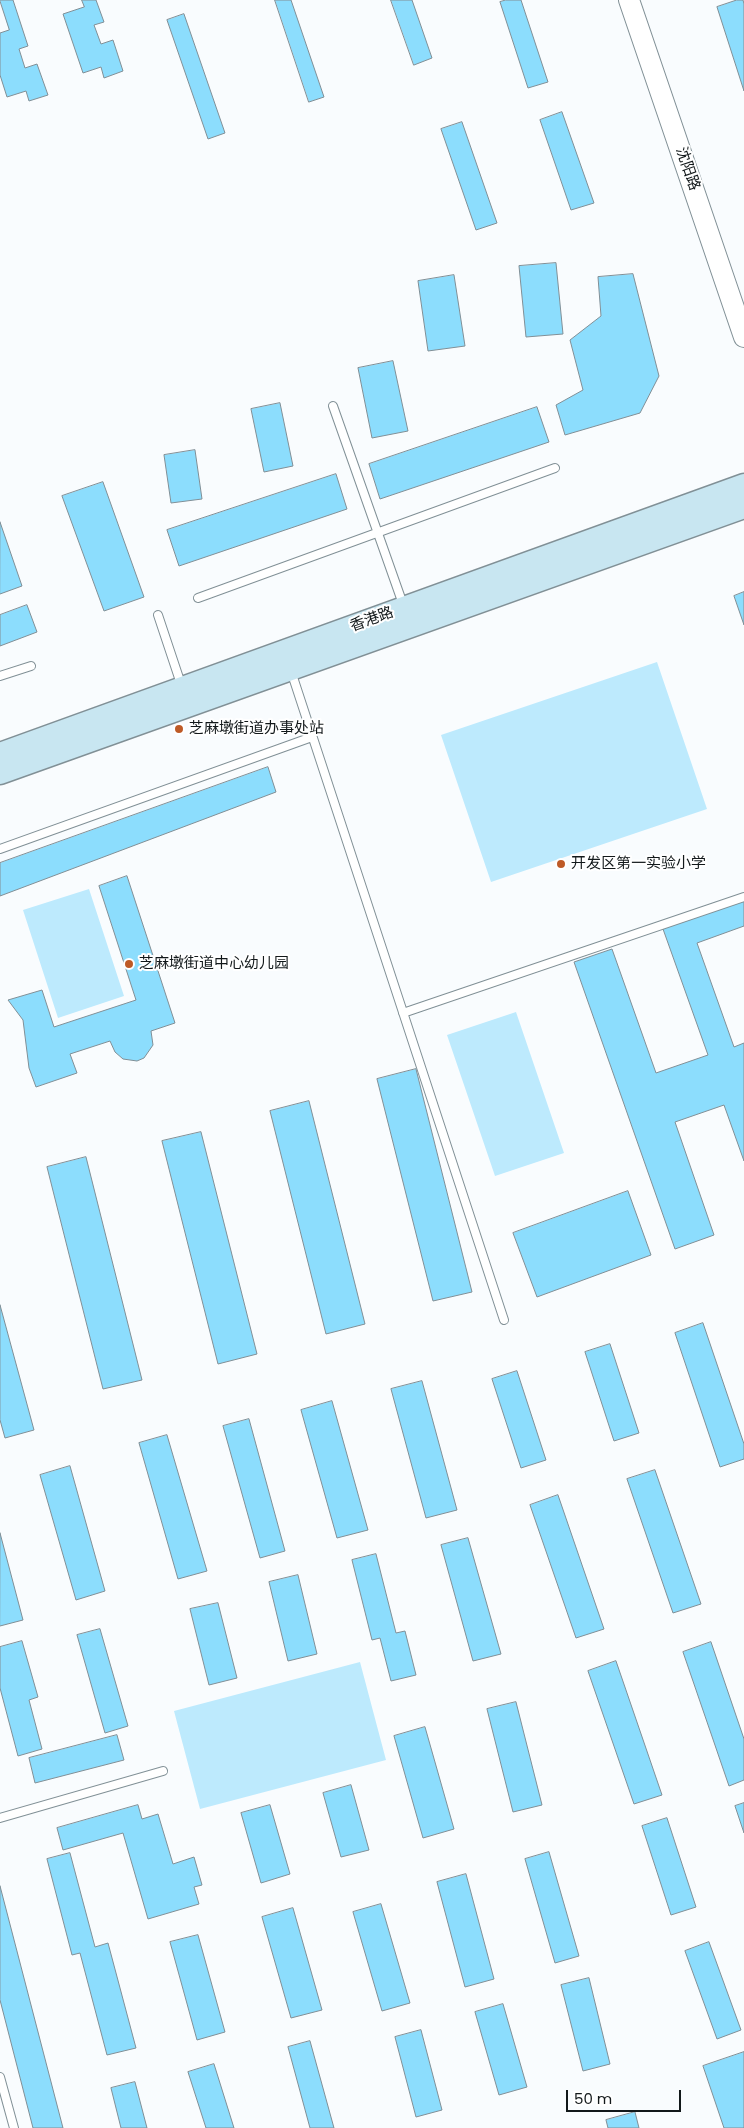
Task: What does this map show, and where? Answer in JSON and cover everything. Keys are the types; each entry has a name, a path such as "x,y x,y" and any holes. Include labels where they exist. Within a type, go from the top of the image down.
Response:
{"main road":[{"name":"香港路","path":"0,754 744,485"},
{"name":"香港路","path":"0,773 744,507"}],"street":[{"name":"沈阳路","path":"629,0 744,337"}],"lane":[{"path":"333,406 404,609"},
{"path":"198,598 555,468"},
{"path":"158,615 183,688"},
{"path":"0,676 31,666"},
{"path":"290,669 504,1320"},
{"path":"0,849 312,737"},
{"path":"403,1013 744,897"},
{"path":"0,1818 163,1772"},
{"path":"0,2077 14,2128"}],"shaded area":[{"path":"657,662 707,809 491,882 441,735"},
{"path":"89,889 124,996 58,1018 23,910"},
{"path":"516,1012 564,1153 495,1176 447,1035"},
{"path":"360,1662 386,1760 200,1809 174,1711"}],"building":[{"path":"0,0 13,0 28,46 19,49 25,68 37,64 48,95 29,101 26,91 7,97 0,75 0,33 9,30"},
{"path":"82,0 96,0 104,22 94,25 101,44 113,40 123,71 104,78 101,67 83,73 63,14 84,7"},
{"path":"275,0 291,0 324,97 309,102"},
{"path":"391,0 412,0 432,58 414,65"},
{"path":"521,0 548,82 528,88 500,2"},
{"path":"737,0 743,0 744,4 744,91 717,7"},
{"path":"184,14 225,133 208,139 167,20"},
{"path":"562,112 594,203 571,210 540,120"},
{"path":"462,122 497,223 476,230 441,129"},
{"path":"556,263 563,334 526,337 519,266"},
{"path":"633,274 659,376 640,413 565,435 556,405 583,390 570,340 601,316 598,277"},
{"path":"454,275 465,346 428,351 418,281"},
{"path":"393,361 408,431 372,438 358,368"},
{"path":"280,403 293,466 264,472 251,409"},
{"path":"537,407 549,442 380,499 369,464"},
{"path":"195,450 202,499 171,503 164,455"},
{"path":"336,474 347,509 179,566 167,530"},
{"path":"103,482 144,597 104,611 62,496"},
{"path":"0,522 22,586 0,594"},
{"path":"744,592 744,625 734,596"},
{"path":"27,605 37,632 0,646 0,615"},
{"path":"268,767 276,792 0,896 0,863"},
{"path":"127,876 175,1023 151,1031 153,1045 144,1058 137,1061 123,1059 115,1052 110,1041 70,1054 77,1073 36,1087 29,1068 23,1020 8,1000 42,990 54,1027 136,1000 99,886"},
{"path":"744,900 744,926 697,943 734,1047 744,1043 744,1161 724,1105 675,1122 714,1235 675,1249 574,962 612,949 656,1073 708,1055 663,929"},
{"path":"416,1069 472,1292 433,1301 377,1079"},
{"path":"309,1101 365,1324 326,1334 270,1111"},
{"path":"201,1132 257,1354 218,1364 162,1141"},
{"path":"86,1157 142,1380 103,1389 47,1167"},
{"path":"628,1191 651,1255 537,1297 513,1233"},
{"path":"0,1305 34,1430 5,1438 0,1420"},
{"path":"703,1323 744,1444 744,1459 720,1467 675,1333"},
{"path":"610,1344 639,1433 614,1441 585,1352"},
{"path":"517,1371 546,1460 521,1468 492,1379"},
{"path":"422,1381 457,1510 426,1518 391,1389"},
{"path":"332,1401 368,1530 337,1538 301,1410"},
{"path":"249,1419 285,1551 260,1558 223,1426"},
{"path":"167,1435 207,1571 178,1579 139,1443"},
{"path":"70,1466 105,1591 76,1600 40,1475"},
{"path":"655,1470 701,1604 673,1613 627,1479"},
{"path":"558,1495 604,1629 576,1638 530,1505"},
{"path":"0,1533 23,1620 0,1626"},
{"path":"468,1538 501,1654 473,1661 441,1545"},
{"path":"376,1554 396,1633 405,1631 416,1675 391,1681 380,1638 372,1640 352,1560"},
{"path":"298,1575 317,1654 288,1661 269,1582"},
{"path":"218,1603 237,1678 209,1685 190,1609"},
{"path":"100,1629 128,1726 105,1733 77,1635"},
{"path":"22,1641 38,1697 29,1700 42,1749 18,1756 0,1688 0,1647"},
{"path":"711,1642 744,1739 744,1780 729,1786 683,1652"},
{"path":"616,1661 662,1795 634,1804 588,1671"},
{"path":"516,1702 542,1805 513,1812 487,1709"},
{"path":"425,1727 454,1829 423,1838 394,1736"},
{"path":"117,1735 124,1760 35,1783 29,1758"},
{"path":"351,1785 369,1850 341,1857 323,1793"},
{"path":"744,1803 744,1833 735,1806"},
{"path":"138,1805 142,1819 158,1814 173,1864 194,1857 202,1885 194,1887 199,1904 148,1919 123,1833 63,1850 57,1828"},
{"path":"270,1805 290,1874 261,1883 241,1813"},
{"path":"667,1818 696,1907 671,1915 642,1826"},
{"path":"549,1852 579,1956 555,1963 525,1859"},
{"path":"70,1853 95,1947 108,1943 136,2048 107,2055 80,1953 72,1955 47,1859"},
{"path":"466,1874 494,1979 465,1987 437,1882"},
{"path":"0,1886 63,2128 33,2128 0,2000"},
{"path":"381,1904 410,2003 382,2011 353,1912"},
{"path":"293,1908 322,2010 291,2018 262,1917"},
{"path":"198,1935 225,2032 197,2040 170,1942"},
{"path":"709,1942 741,2030 717,2039 685,1951"},
{"path":"589,1978 610,2064 583,2071 561,1985"},
{"path":"503,2004 527,2087 499,2095 475,2012"},
{"path":"421,2030 442,2110 416,2117 395,2037"},
{"path":"310,2041 334,2128 310,2128 288,2047"},
{"path":"744,2052 744,2128 724,2128 703,2066"},
{"path":"214,2064 234,2128 206,2128 188,2072"},
{"path":"135,2082 147,2128 121,2128 111,2088"},
{"path":"635,2112 639,2128 608,2128 606,2120"}],"place":[{"name":"芝麻墩街道办事处站","path":"179,729"},
{"name":"开发区第一实验小学","path":"561,864"},
{"name":"芝麻墩街道中心幼儿园","path":"129,964"}]}
